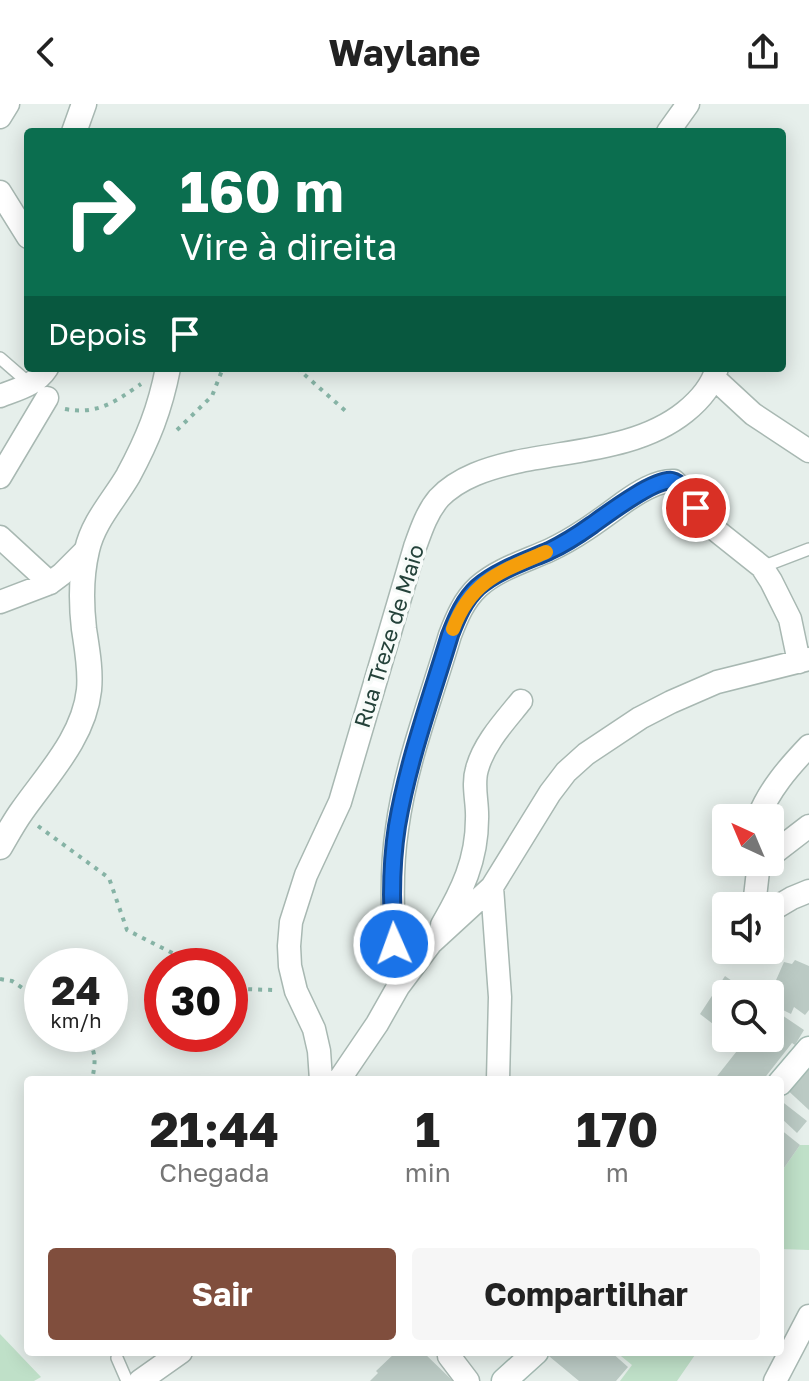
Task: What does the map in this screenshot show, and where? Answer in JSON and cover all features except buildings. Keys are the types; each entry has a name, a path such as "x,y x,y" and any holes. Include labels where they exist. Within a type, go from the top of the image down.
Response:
{"street":[{"path":"0,117 8,104"},
{"path":"75,128 84,104"},
{"path":"671,128 688,104"},
{"path":"0,192 24,231"},
{"path":"0,477 39,391 40,378 44,372"},
{"path":"0,847 79,728 87,706 90,686 82,607 87,549 100,516 126,478 150,434 162,402 160,372"},
{"path":"715,373 753,414 809,451"},
{"name":"Rua Treze de Maio","path":"321,1076 314,1029 296,991 290,966 291,922 297,899 340,802 426,519 438,499 455,485 497,466 636,438 671,424 699,401 715,373"},
{"path":"0,396 39,391"},
{"path":"398,987 393,922 397,829 408,773 459,613 479,586 494,576 577,536 629,499 659,483 669,481 678,485 708,524 762,567 790,619 804,660 717,682 640,718 586,754 566,772 550,793 492,887 431,943"},
{"path":"0,537 50,583"},
{"path":"0,602 50,583 87,549"},
{"path":"342,1076 398,987 431,943 466,881 474,850 477,819 476,770 496,732 521,701"},
{"path":"765,804 771,791 809,746"},
{"path":"784,845 809,826"},
{"path":"492,887 500,997 498,1076"},
{"path":"784,903 809,891"},
{"path":"784,1078 809,1049"},
{"path":"775,1381 809,1316"},
{"path":"140,1381 175,1356"},
{"path":"449,1356 468,1381"},
{"path":"504,1381 532,1356"}],"lane":[{"path":"0,358 39,391"},
{"path":"762,567 809,549"},
{"path":"117,1358 127,1381"}],"path":[{"path":"39,391 65,409 92,411 118,399 160,372"},
{"path":"302,372 349,414"},
{"path":"20,813 109,878 127,930 162,948"},
{"path":"0,979 12,981 24,989"},
{"path":"248,989 296,991"},
{"path":"93,1076 94,1052"}],"green space":[{"path":"800,1145 809,1145 809,1250 784,1249 784,1168"},
{"path":"0,1334 41,1377 34,1381 0,1381"},
{"path":"621,1356 694,1356 677,1381 620,1381 632,1365"}],"slow traffic":[{"path":"453,629 468,598 479,586 546,552"}],"route":[{"path":"394,944 393,871 397,829 408,773 450,635 468,598 494,576 577,536 629,499 659,483 674,481 696,508"}]}
